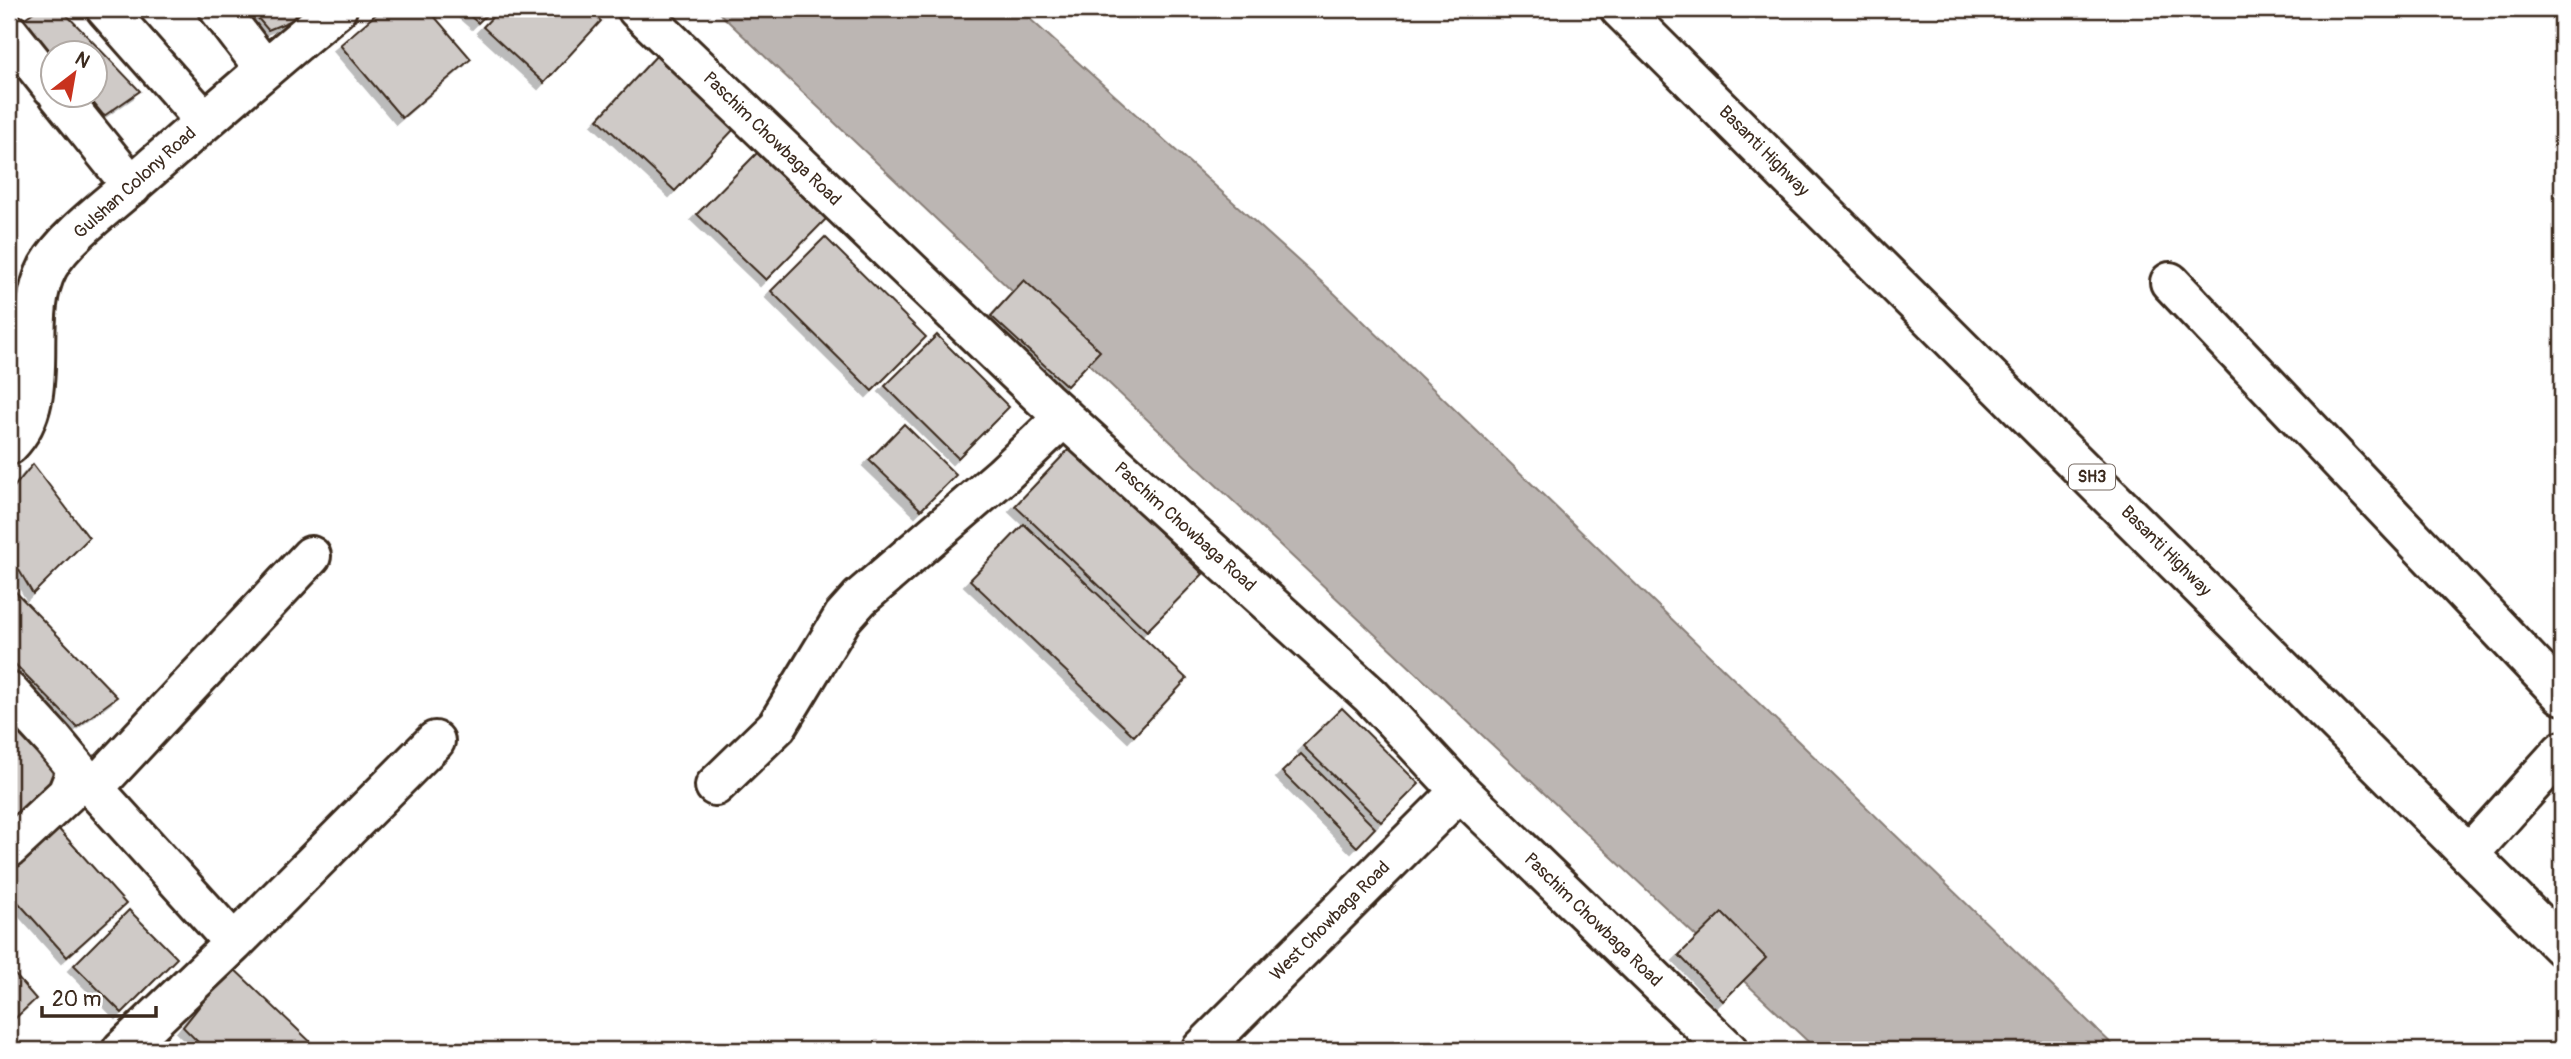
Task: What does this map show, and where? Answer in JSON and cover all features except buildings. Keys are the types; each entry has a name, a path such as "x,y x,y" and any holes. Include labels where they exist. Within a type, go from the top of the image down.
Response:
{"street":[{"path":"106,9 205,121"},
{"path":"219,9 264,68"},
{"name":"Gulshan Colony Road","path":"9,445 29,415 35,379 38,301 48,268 77,232 264,68 337,9"},
{"name":"Paschim Chowbaga Road","path":"637,9 1064,417 1371,696 1460,791 1728,1050"},
{"name":"Basanti Highway","path":"1620,9 2562,947"},
{"path":"9,33 38,69"},
{"path":"69,108 132,186"},
{"path":"2170,282 2562,695"},
{"path":"715,786 777,726 843,617 860,598 1002,476 1064,417"},
{"path":"9,848 85,779 312,556"},
{"path":"9,692 234,943"},
{"path":"121,1050 234,943 435,741"},
{"path":"2469,855 2557,758"},
{"name":"West Chowbaga Road","path":"1219,1044 1460,791"}],"shaded area":[{"path":"715,9 1019,9 1335,294 2118,1050 1817,1050"}]}
